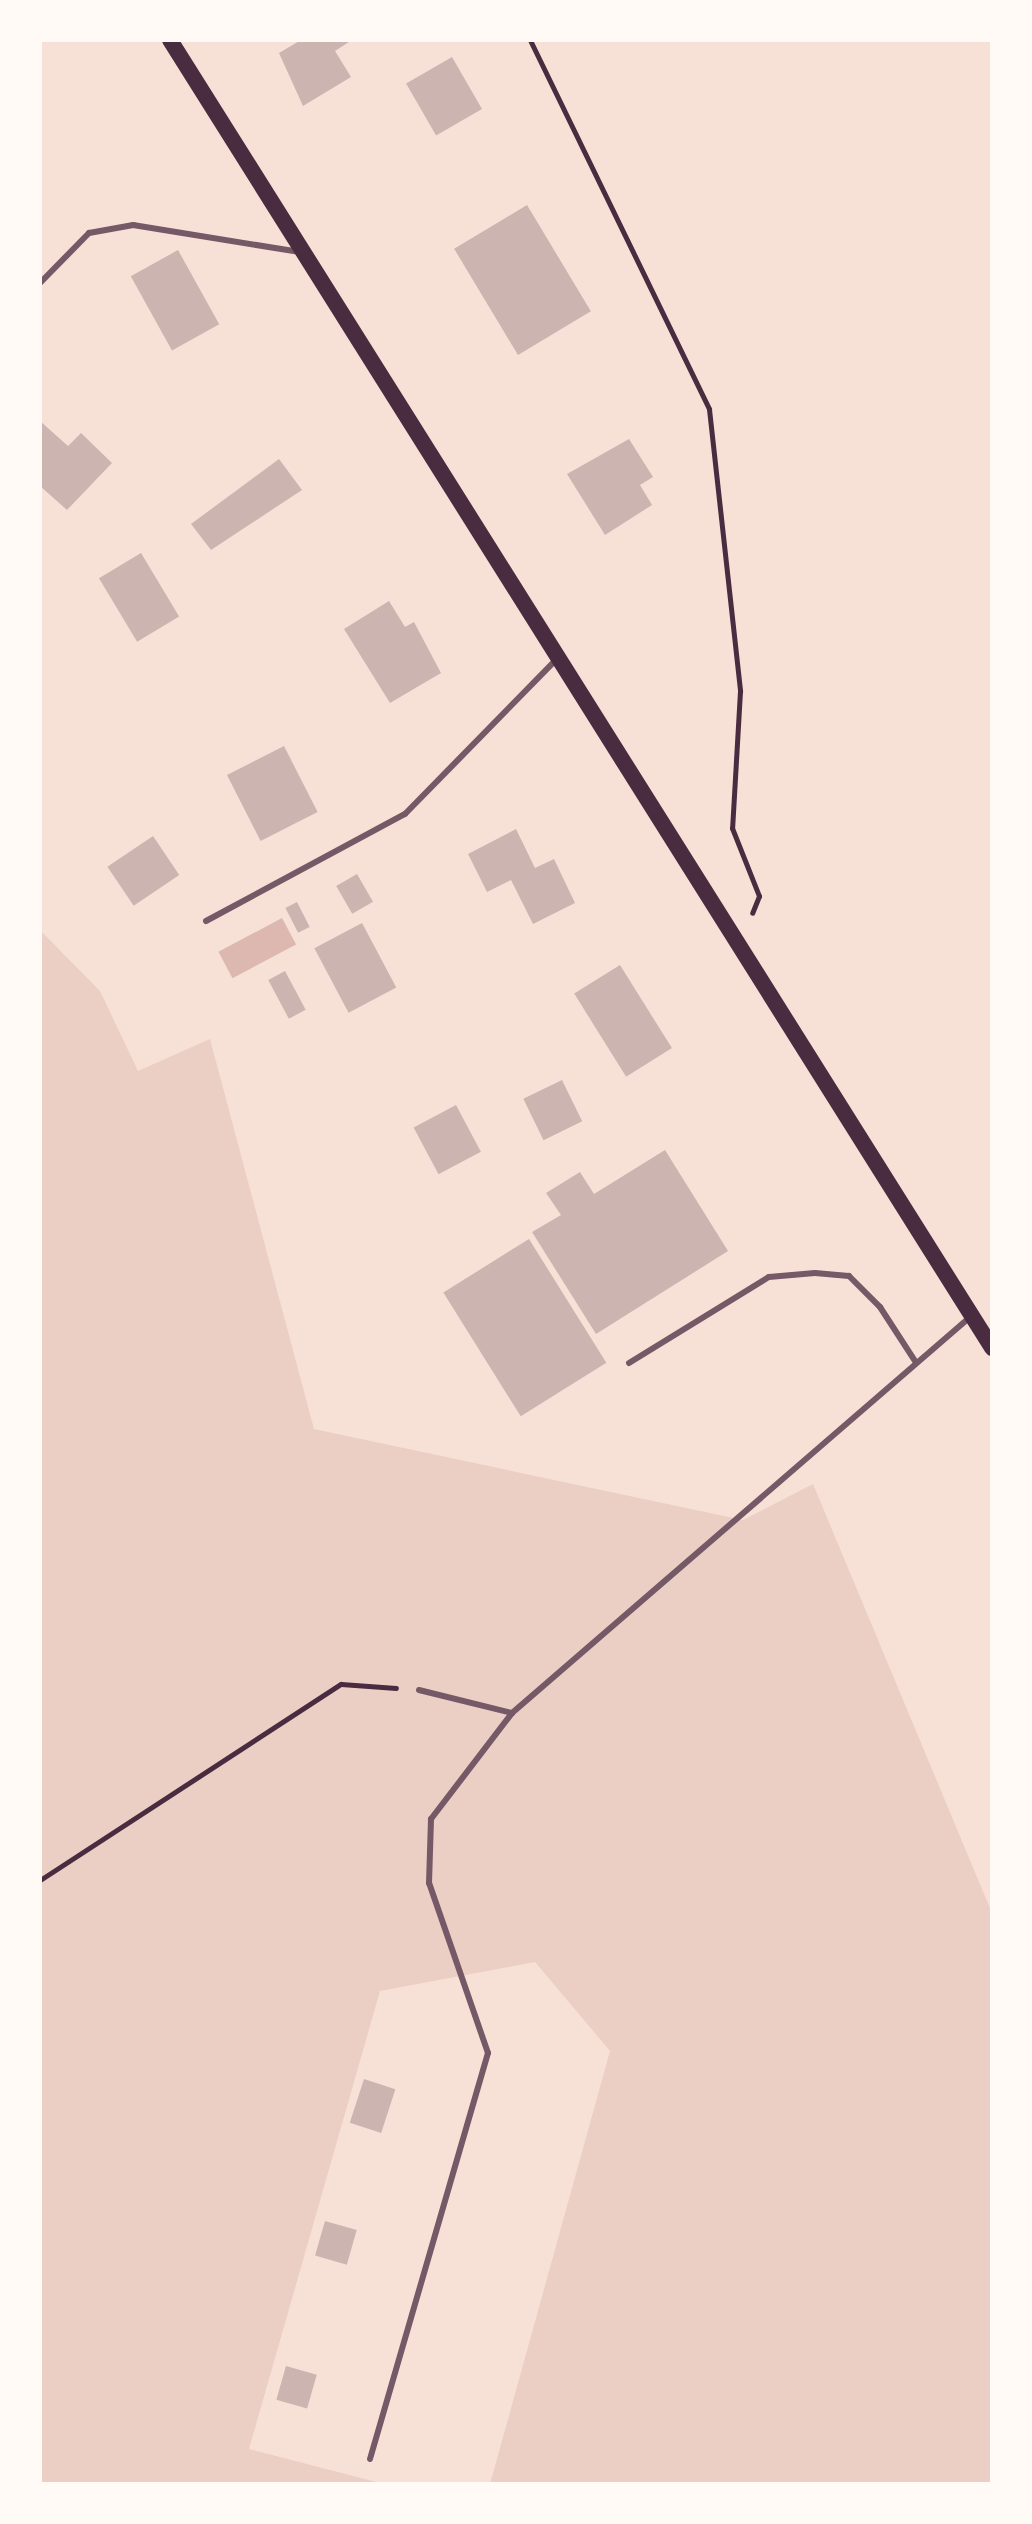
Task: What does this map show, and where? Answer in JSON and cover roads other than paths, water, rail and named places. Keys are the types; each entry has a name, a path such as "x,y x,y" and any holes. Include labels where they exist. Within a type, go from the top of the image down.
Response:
{"main road":[{"path":"170,40 992,1348"}],"lane":[{"path":"40,283 89,233 133,225 304,253"},
{"path":"206,921 405,814 558,657"},
{"path":"629,1363 769,1277 815,1273 849,1276 880,1307 915,1361"},
{"path":"370,2459 488,2053 429,1883 431,1819 512,1713 915,1361 972,1315"},
{"path":"419,1690 512,1713"}]}
